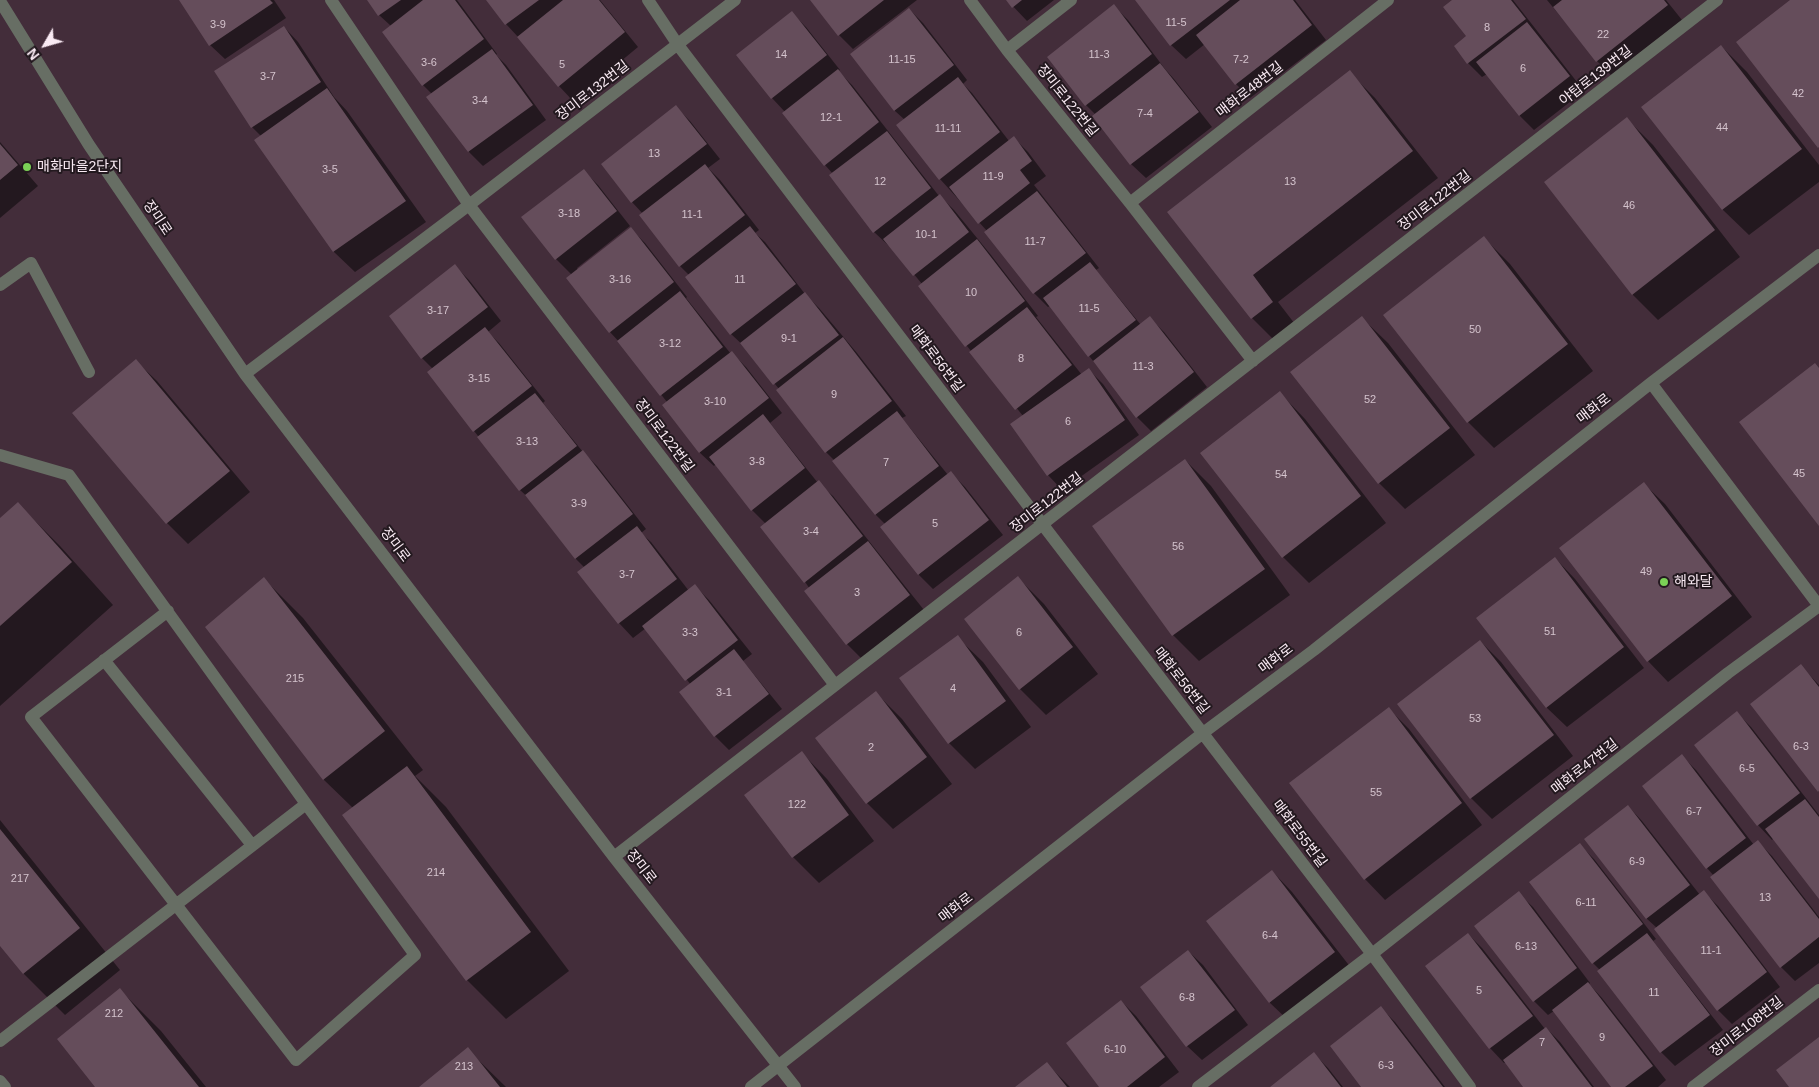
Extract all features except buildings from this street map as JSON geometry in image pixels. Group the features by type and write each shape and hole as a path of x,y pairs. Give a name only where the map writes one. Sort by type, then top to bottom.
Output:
{"street":[{"path":"331,0 470,205"},
{"name":"매화로56번길","path":"648,0 678,44 1203,733"},
{"name":"장미로132번길","path":"246,374 470,205 735,0"},
{"name":"장미로122번길","path":"970,0 1007,50 1130,203 1253,361"},
{"path":"1007,50 1071,0"},
{"name":"매화로48번길","path":"1130,203 1388,0"},
{"name":"야탑로139번길","path":"1493,175 1717,0"},
{"name":"장미로","path":"0,1 89,145 246,374 614,857 795,1087"},
{"name":"장미로122번길","path":"614,857 1493,175"},
{"name":"장미로122번길","path":"470,205 836,685"},
{"name":"매화로","path":"751,1087 1203,733 1314,650 1651,383 1819,255"},
{"path":"0,284 31,263 89,372"},
{"name":"매화로47번길","path":"1372,954 1728,673 1819,606 1651,383"},
{"path":"0,456 69,474 168,611 415,955 296,1060 30,717 168,611"},
{"path":"104,660 252,845"},
{"name":"매화로55번길","path":"1203,733 1372,954 1470,1087"},
{"path":"0,1041 306,804"},
{"path":"1198,1087 1372,954"},
{"name":"장미로108번길","path":"1693,1087 1819,990"},
{"path":"0,1081 5,1087"}],"place":[{"name":"매화마을2단지","path":"27,167"},
{"name":"해와달","path":"1664,582"}]}
